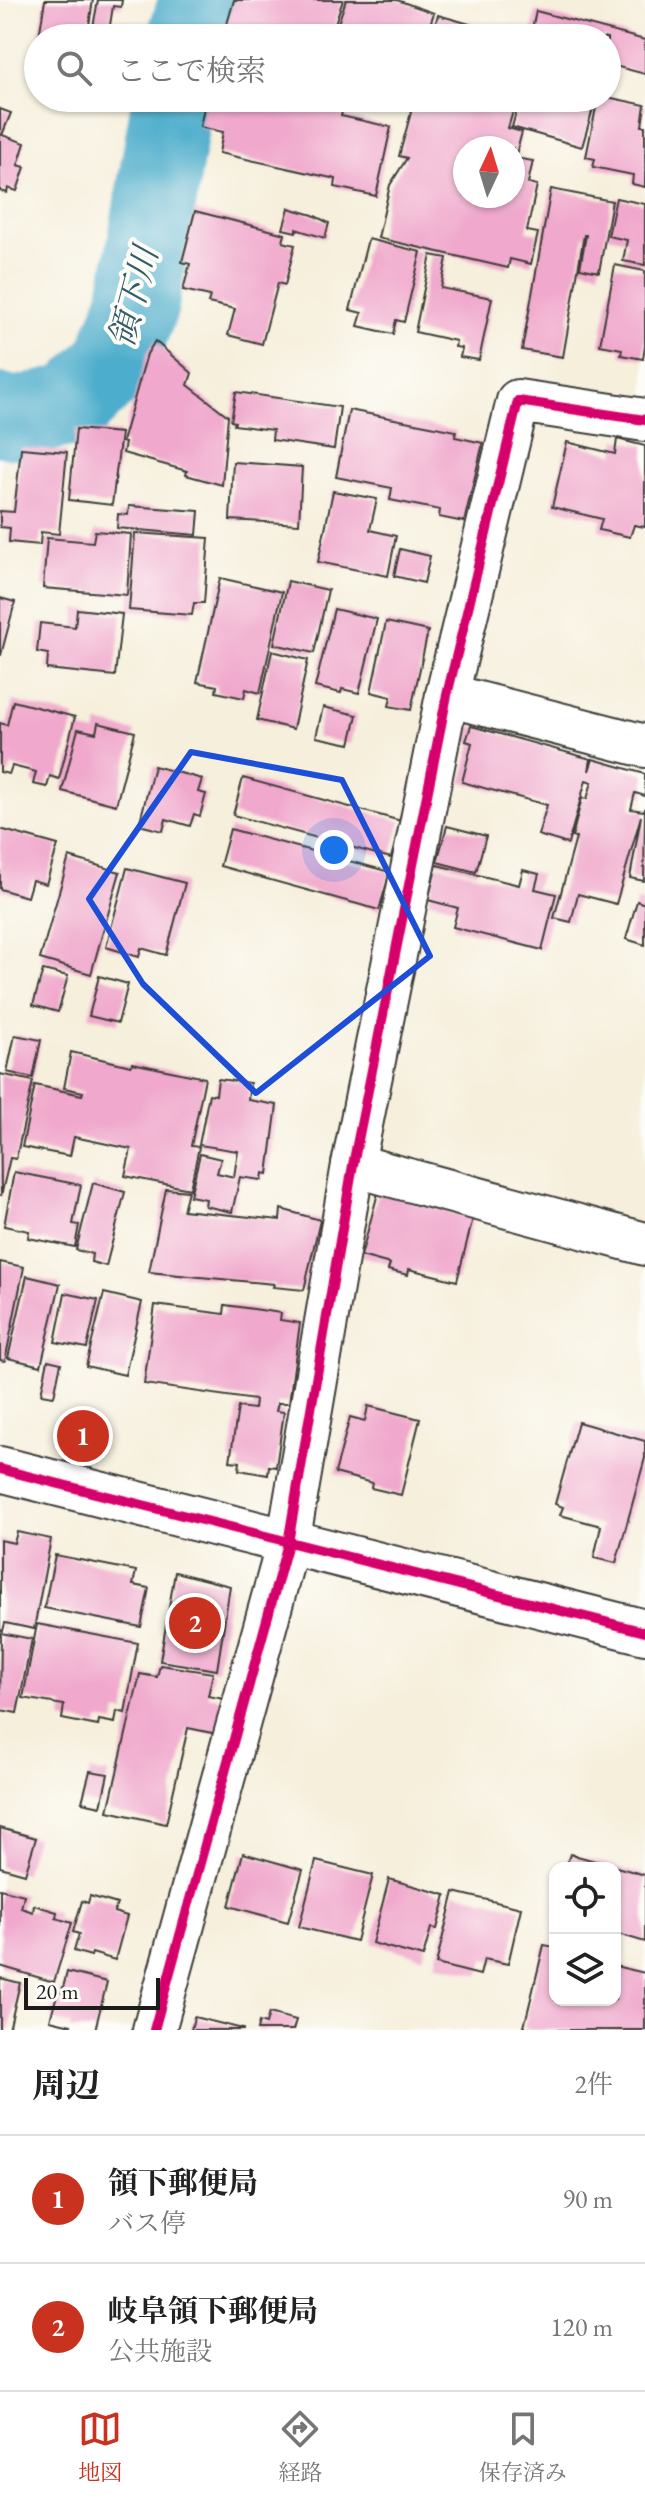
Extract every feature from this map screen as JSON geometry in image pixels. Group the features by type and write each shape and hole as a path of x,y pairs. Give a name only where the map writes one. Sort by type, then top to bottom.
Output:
{"street":[{"path":"154,2030 288,1543 353,1165 447,695 518,401 645,420"},
{"path":"447,695 645,746"},
{"path":"353,1165 645,1244"},
{"path":"0,1469 645,1632"}],"highlighted area":[{"path":"191,752 342,780 430,956 256,1093 143,984 89,899"}],"building":[{"path":"45,0 93,0 89,24 41,24"},
{"path":"98,0 122,0 121,7 113,6 110,24 94,24"},
{"path":"234,0 343,0 335,24 227,24"},
{"path":"346,0 397,0 434,13 430,24 338,24"},
{"path":"536,11 585,24 533,24"},
{"path":"438,15 470,24 435,24"},
{"path":"621,34 645,40 645,74 621,68"},
{"path":"621,100 645,105 642,126 645,126 645,187 632,184 633,175 593,167 595,159 586,157 595,112 621,112"},
{"path":"0,109 11,113 2,135 25,143 18,165 25,167 17,191 8,188 7,193 0,191"},
{"path":"203,112 342,112 341,116 391,127 376,196 335,187 336,179 219,153 223,132 200,127"},
{"path":"411,112 513,112 508,128 522,132 521,136 453,136 453,208 525,208 525,160 533,161 528,183 537,185 527,231 538,233 531,264 510,259 508,268 378,238 390,185 407,158 399,156"},
{"path":"516,112 592,112 582,147 512,127"},
{"path":"551,189 612,201 599,272 580,268 584,235 563,357 522,350"},
{"path":"616,198 645,204 645,265 623,261 627,240 608,236"},
{"path":"289,208 329,223 325,238 296,229 296,232 283,229"},
{"path":"195,211 285,234 283,242 295,245 285,285 278,283 262,344 228,335 235,309 208,303 210,296 183,290 190,264 182,262"},
{"path":"368,239 421,252 404,322 396,320 393,334 358,326 362,313 350,310"},
{"path":"431,255 447,258 441,288 492,298 479,360 460,357 462,348 455,347 456,341 415,332"},
{"path":"615,265 645,271 643,359 621,355 622,349 600,345"},
{"path":"155,341 192,373 188,385 228,416 222,485 186,475 187,471 123,453 125,443 122,442 147,354"},
{"path":"236,392 340,407 334,449 272,440 273,430 234,425 235,422 231,421"},
{"path":"349,410 456,431 455,437 483,443 464,522 439,517 440,510 390,500 392,488 336,477"},
{"path":"76,429 121,433 112,505 69,500"},
{"path":"617,439 645,446 645,527 634,525 630,537 599,530 602,519 552,507 567,442 615,454"},
{"path":"21,448 67,452 59,534 41,532 40,545 9,542 10,528 0,527 0,511 14,512"},
{"path":"233,462 302,467 299,524 230,520"},
{"path":"333,491 377,499 370,530 396,536 388,576 318,562"},
{"path":"129,506 199,511 197,535 117,528 118,514 128,515"},
{"path":"95,531 131,534 127,595 43,588 47,538 93,542"},
{"path":"135,533 209,538 204,603 194,603 192,615 129,610"},
{"path":"400,549 430,556 424,583 394,576"},
{"path":"220,578 282,592 260,693 246,689 244,698 216,692 217,686 197,682"},
{"path":"288,581 328,590 314,653 274,644"},
{"path":"0,598 15,602 1,655 0,655"},
{"path":"77,609 122,614 115,676 47,669 48,654 37,652 40,623 75,627"},
{"path":"334,609 377,619 359,693 342,689 341,693 315,687"},
{"path":"386,622 428,631 411,710 389,706 391,697 371,692"},
{"path":"272,651 308,660 293,729 257,720"},
{"path":"13,701 75,717 59,779 50,776 47,787 33,784 36,772 12,766 9,774 0,772 0,723 7,725"},
{"path":"323,707 357,715 350,744 316,737"},
{"path":"98,723 135,732 116,805 62,791 78,729 96,733"},
{"path":"471,726 591,759 589,771 593,759 645,774 645,796 635,793 631,809 645,809 644,881 630,878 641,816 616,904 578,894 571,922 554,918 576,838 572,837 582,798 587,799 592,782 586,780 568,844 538,835 547,805 462,782 472,743 466,741"},
{"path":"154,766 202,779 198,792 206,794 200,816 194,814 190,826 166,819 163,831 139,825"},
{"path":"243,778 401,821 391,858 233,815"},
{"path":"447,826 486,836 476,872 437,862"},
{"path":"0,829 58,845 46,884 32,880 27,897 0,889"},
{"path":"230,829 390,872 379,910 220,866"},
{"path":"69,857 120,872 91,974 40,959"},
{"path":"437,865 519,885 523,870 539,874 535,889 556,894 542,950 453,927 458,908 428,900"},
{"path":"127,868 185,883 166,955 141,948 139,957 106,947"},
{"path":"637,901 645,904 645,945 626,939"},
{"path":"43,970 68,976 58,1012 33,1005"},
{"path":"99,976 128,984 118,1023 89,1016"},
{"path":"15,1035 41,1040 33,1078 7,1072"},
{"path":"71,1052 205,1078 191,1146 199,1147 190,1189 125,1176 131,1149 74,1137 70,1156 22,1147 35,1085 82,1095 83,1092 64,1088"},
{"path":"0,1074 33,1081 16,1159 10,1158 1,1196"},
{"path":"218,1079 250,1083 248,1100 277,1105 268,1174 263,1173 262,1180 240,1177 232,1212 205,1206 206,1199 190,1196 200,1154 221,1159 217,1173 234,1177 238,1151 199,1145 209,1094 216,1095"},
{"path":"14,1172 81,1185 73,1224 79,1225 75,1247 28,1238 29,1231 4,1226"},
{"path":"93,1183 125,1192 106,1266 91,1262 92,1254 76,1250"},
{"path":"166,1189 188,1191 183,1210 280,1220 281,1209 320,1220 304,1290 273,1287 274,1284 149,1272"},
{"path":"378,1193 473,1218 457,1281 409,1269 408,1275 388,1270 390,1264 361,1256"},
{"path":"0,1262 24,1267 5,1361 0,1360"},
{"path":"27,1276 60,1284 41,1366 8,1358"},
{"path":"65,1293 98,1300 87,1348 55,1342"},
{"path":"104,1293 142,1302 125,1375 86,1366"},
{"path":"155,1305 224,1314 225,1305 281,1313 280,1320 300,1323 289,1403 278,1403 276,1411 284,1412 276,1467 269,1466 268,1475 239,1470 240,1462 230,1461 238,1407 254,1409 255,1400 144,1384"},
{"path":"48,1360 61,1363 54,1396 41,1394"},
{"path":"368,1406 420,1419 401,1495 371,1488 372,1483 335,1473 350,1417 365,1421"},
{"path":"578,1422 645,1441 645,1458 616,1563 594,1558 601,1526 560,1515 563,1507 555,1504"},
{"path":"17,1532 51,1539 34,1629 5,1623 3,1631 0,1630 0,1540 14,1543"},
{"path":"55,1555 136,1571 133,1585 149,1588 141,1627 44,1608"},
{"path":"175,1572 230,1586 217,1670 160,1661"},
{"path":"37,1624 138,1643 125,1713 117,1711 115,1723 99,1720 98,1726 62,1719 64,1705 23,1698"},
{"path":"1,1633 32,1639 17,1713 0,1710"},
{"path":"160,1665 213,1673 208,1696 224,1699 217,1734 188,1728 166,1824 108,1811 140,1674 157,1677"},
{"path":"90,1771 108,1774 101,1806 82,1802"},
{"path":"0,1828 36,1838 25,1874 0,1867"},
{"path":"243,1853 303,1870 288,1922 229,1906"},
{"path":"570,1854 599,1862 568,1862"},
{"path":"316,1861 373,1875 356,1941 299,1927"},
{"path":"621,1868 645,1875 645,1942 621,1935"},
{"path":"389,1879 446,1895 437,1929 431,1928 423,1957 372,1943"},
{"path":"0,1889 24,1895 21,1908 33,1912 34,1905 57,1912 56,1918 72,1923 54,1982 0,1966"},
{"path":"454,1892 521,1908 508,1964 484,1959 480,1975 436,1964"},
{"path":"90,1896 117,1904 114,1912 127,1916 115,1960 74,1951 79,1934 73,1932 82,1901 88,1903"},
{"path":"544,1945 549,1946 549,2006 621,2006 621,1967 645,1973 645,2030 536,2030 524,2027"},
{"path":"67,1972 107,1982 95,2030 69,2030 71,2025 50,2020"},
{"path":"0,1978 20,1983 9,2030 0,2030"},
{"path":"269,2013 296,2020 293,2030 257,2030 259,2022 266,2024"},
{"path":"194,2017 243,2029 243,2030 191,2030"}],"waterway":[{"name":"領下川","path":"192,24 200,0"},
{"name":"領下川","path":"0,414 14,418 73,405 115,363 138,304 171,112"}],"cycle path":[{"path":"154,2030 288,1543 353,1165 447,695 518,401 645,420"},
{"path":"0,1469 645,1632"}],"place":[{"name":"領下郵便局","path":"83,1436"},
{"name":"岐阜領下郵便局","path":"195,1623"}]}
